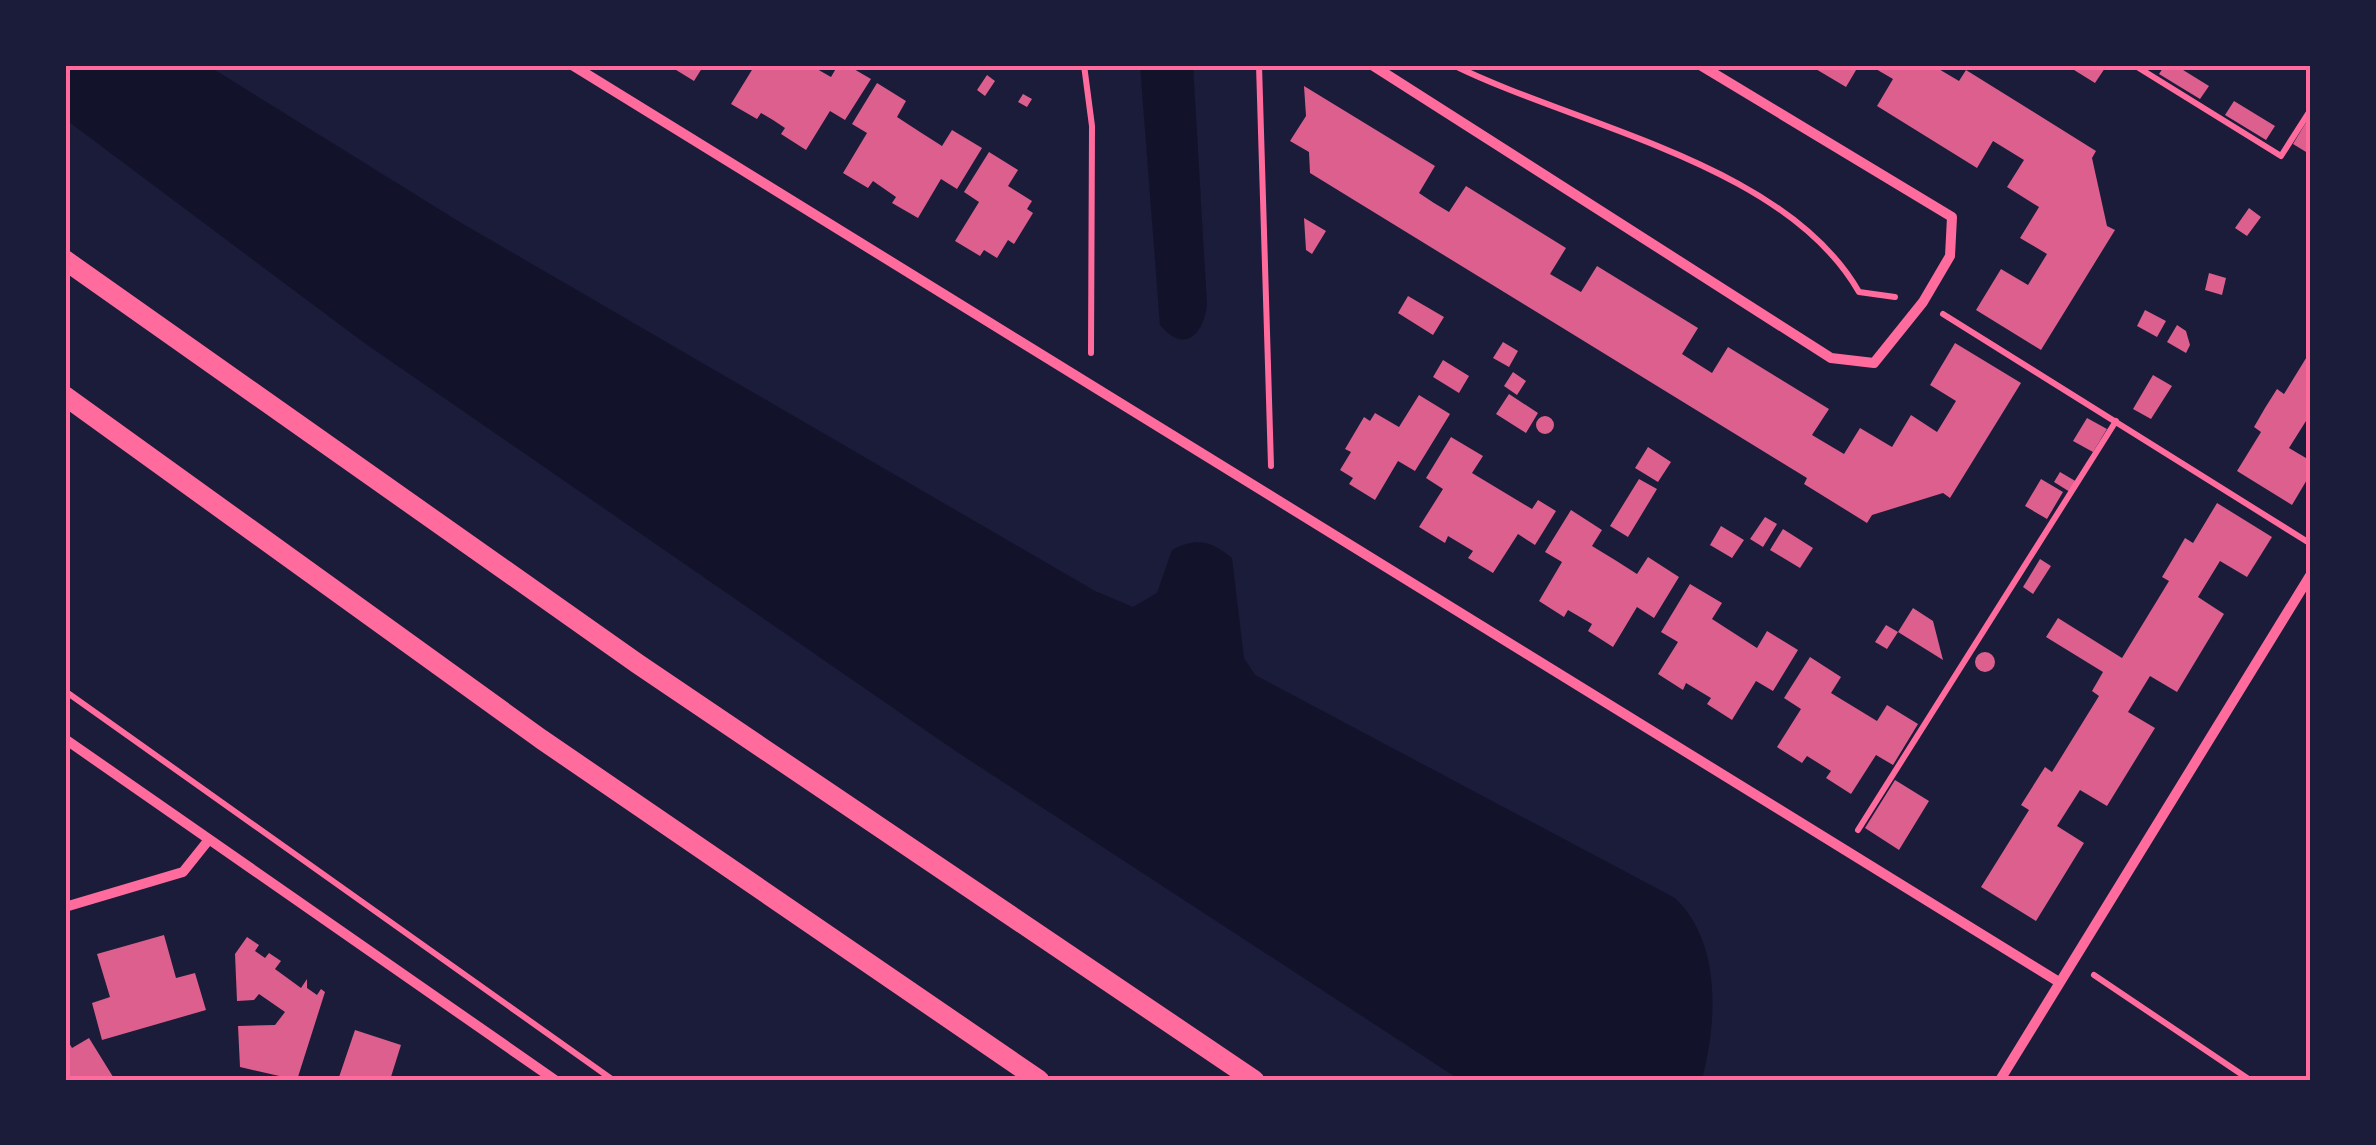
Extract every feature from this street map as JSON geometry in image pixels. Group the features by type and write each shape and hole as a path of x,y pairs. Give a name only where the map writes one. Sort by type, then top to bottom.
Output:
{"main road":[{"path":"65,260 638,664 1254,1080"},
{"path":"65,396 541,739 1039,1080"}],"street":[{"path":"572,65 2059,982"},
{"path":"1372,65 1831,358 1874,362 1924,302 1950,256 1952,217 1700,65"},
{"path":"2000,1080 2311,574"},
{"path":"65,739 207,842 555,1080"},
{"path":"65,907 183,872 207,842"}],"path":[{"path":"1084,65 1092,126 1092,386"},
{"path":"1259,65 1262,264 1273,498"},
{"path":"1453,65 1502,89 1677,153 1786,212 1842,261 1859,292 1924,302 2311,544"},
{"path":"2134,65 2280,156 2311,109"},
{"path":"1845,850 2116,421"},
{"path":"65,692 613,1080"},
{"path":"2072,960 2250,1080"}],"shaded area":[{"path":"65,65 207,65 458,221 1095,591 1133,607 1157,593 1172,550 1196,542 1217,548 1232,558 1244,658 1255,675 1675,898 1701,937 1712,984 1711,1033 1702,1080 1460,1080 957,752 363,342 65,119"},
{"path":"1140,65 1193,65 1207,305 1201,326 1191,338 1176,338 1160,325"}],"building":[{"path":"668,65 704,65 694,81"},
{"path":"755,65 810,65 831,77 838,65 847,65 871,79 845,120 830,111 806,150 781,134 785,128 773,120 761,113 757,119 731,104"},
{"path":"1809,65 1859,65 1846,87"},
{"path":"1869,65 1932,65 1959,81 1966,70 2096,151 2092,158 2107,226 2115,230 2041,350 1976,310 2001,269 2028,285 2047,254 2020,238 2039,207 2007,187 2024,160 1993,141 1977,168 1877,106 1893,79"},
{"path":"2066,65 2107,65 2095,83"},
{"path":"2165,65 2175,65 2209,86 2200,99 2159,74"},
{"path":"987,75 995,81 985,96 977,90"},
{"path":"877,83 906,101 897,117 942,146 952,130 982,148 957,189 941,179 918,218 892,203 896,197 873,181 868,188 843,173 867,133 852,124"},
{"path":"1304,86 1435,166 1419,193 1434,203 1449,212 1466,186 1566,248 1550,274 1581,292 1597,266 1698,328 1682,354 1712,373 1728,347 1829,409 1812,435 1844,454 1860,428 1892,447 1911,415 1937,432 1956,401 1930,385 1955,343 2021,383 1950,498 1943,493 1872,515 1867,523 1804,484 1807,478 1310,173 1309,152 1290,141 1306,116"},
{"path":"1023,94 1032,99 1027,107 1018,102"},
{"path":"2234,101 2275,126 2266,140 2225,115"},
{"path":"2308,119 2311,121 2311,155 2293,144"},
{"path":"989,152 1018,170 1008,186 1032,201 1027,209 1033,213 1014,244 1008,240 997,258 984,250 980,256 955,241 979,202 964,192"},
{"path":"2249,208 2261,217 2247,236 2235,228"},
{"path":"1304,218 1326,231 1312,254 1306,250"},
{"path":"2209,273 2226,278 2222,295 2205,290"},
{"path":"1408,296 1444,317 1433,335 1398,313"},
{"path":"2145,310 2166,321 2157,337 2137,326"},
{"path":"2177,325 2186,331 2190,345 2186,353 2167,342"},
{"path":"1503,342 1518,351 1509,367 1493,358"},
{"path":"2311,350 2311,413 2289,448 2311,461 2311,473 2292,505 2237,471 2261,432 2254,427 2265,408 2277,389 2284,394"},
{"path":"1443,360 1469,376 1459,393 1433,377"},
{"path":"1513,372 1526,381 1517,395 1504,386"},
{"path":"2153,375 2172,386 2151,419 2133,409"},
{"path":"1509,394 1538,413 1526,433 1496,414"},
{"path":"1419,395 1450,414 1415,471 1398,461 1375,500 1349,484 1353,478 1340,470 1351,452 1345,449 1364,417 1370,421 1375,413 1399,427"},
{"path":"1545,416 1554,425 1545,434 1536,425"},
{"path":"2087,418 2107,429 2093,452 2073,441"},
{"path":"1451,437 1483,456 1472,473 1532,509 1538,500 1556,511 1535,545 1518,534 1493,573 1468,558 1473,551 1448,536 1445,543 1419,527 1443,489 1426,478"},
{"path":"1648,447 1671,462 1658,482 1635,468"},
{"path":"2060,472 2077,482 2070,492 2054,482"},
{"path":"1639,479 1657,489 1628,537 1610,526"},
{"path":"2041,479 2063,492 2047,519 2025,506"},
{"path":"2217,503 2272,537 2247,577 2220,561 2198,597 2224,614 2177,692 2150,676 2128,712 2155,728 2107,806 2080,790 2057,826 2084,843 2036,921 1981,887 2029,810 2021,805 2045,767 2052,772 2099,696 2092,691 2103,672 2046,637 2058,618 2122,658 2169,581 2162,577 2185,538 2193,543"},
{"path":"1571,510 1602,530 1592,546 1637,574 1648,557 1679,577 1654,618 1637,607 1613,647 1588,631 1592,624 1568,610 1564,617 1539,601 1562,562 1545,552"},
{"path":"1765,517 1777,524 1763,547 1750,539"},
{"path":"1721,526 1744,540 1732,558 1710,545"},
{"path":"1783,529 1813,548 1800,568 1770,550"},
{"path":"2040,559 2051,566 2033,594 2023,587"},
{"path":"1690,584 1722,603 1712,619 1757,648 1767,631 1798,650 1773,691 1756,681 1732,720 1707,704 1711,698 1686,683 1683,690 1658,674 1678,642 1661,632"},
{"path":"1913,608 1933,621 1943,660 1898,632"},
{"path":"1886,625 1898,632 1887,649 1875,642"},
{"path":"1981,652 1989,652 1995,662 1989,672 1981,672 1975,666 1975,658"},
{"path":"1810,657 1841,677 1831,693 1877,721 1887,705 1918,724 1893,765 1876,755 1851,794 1826,778 1831,771 1807,756 1802,763 1777,747 1801,709 1784,698"},
{"path":"1895,780 1929,801 1899,850 1865,828"},
{"path":"164,935 176,978 195,973 206,1010 102,1040 92,1003 110,997 97,954"},
{"path":"247,937 259,945 255,951 265,958 269,953 281,961 275,969 301,988 307,979 307,988 317,995 321,989 325,992 297,1080 240,1067 238,1026 275,1025 285,1012 259,994 254,1000 237,1001 235,954"},
{"path":"355,1030 401,1045 390,1080 338,1080"},
{"path":"65,1036 72,1048 89,1038 115,1080 65,1080"}]}
